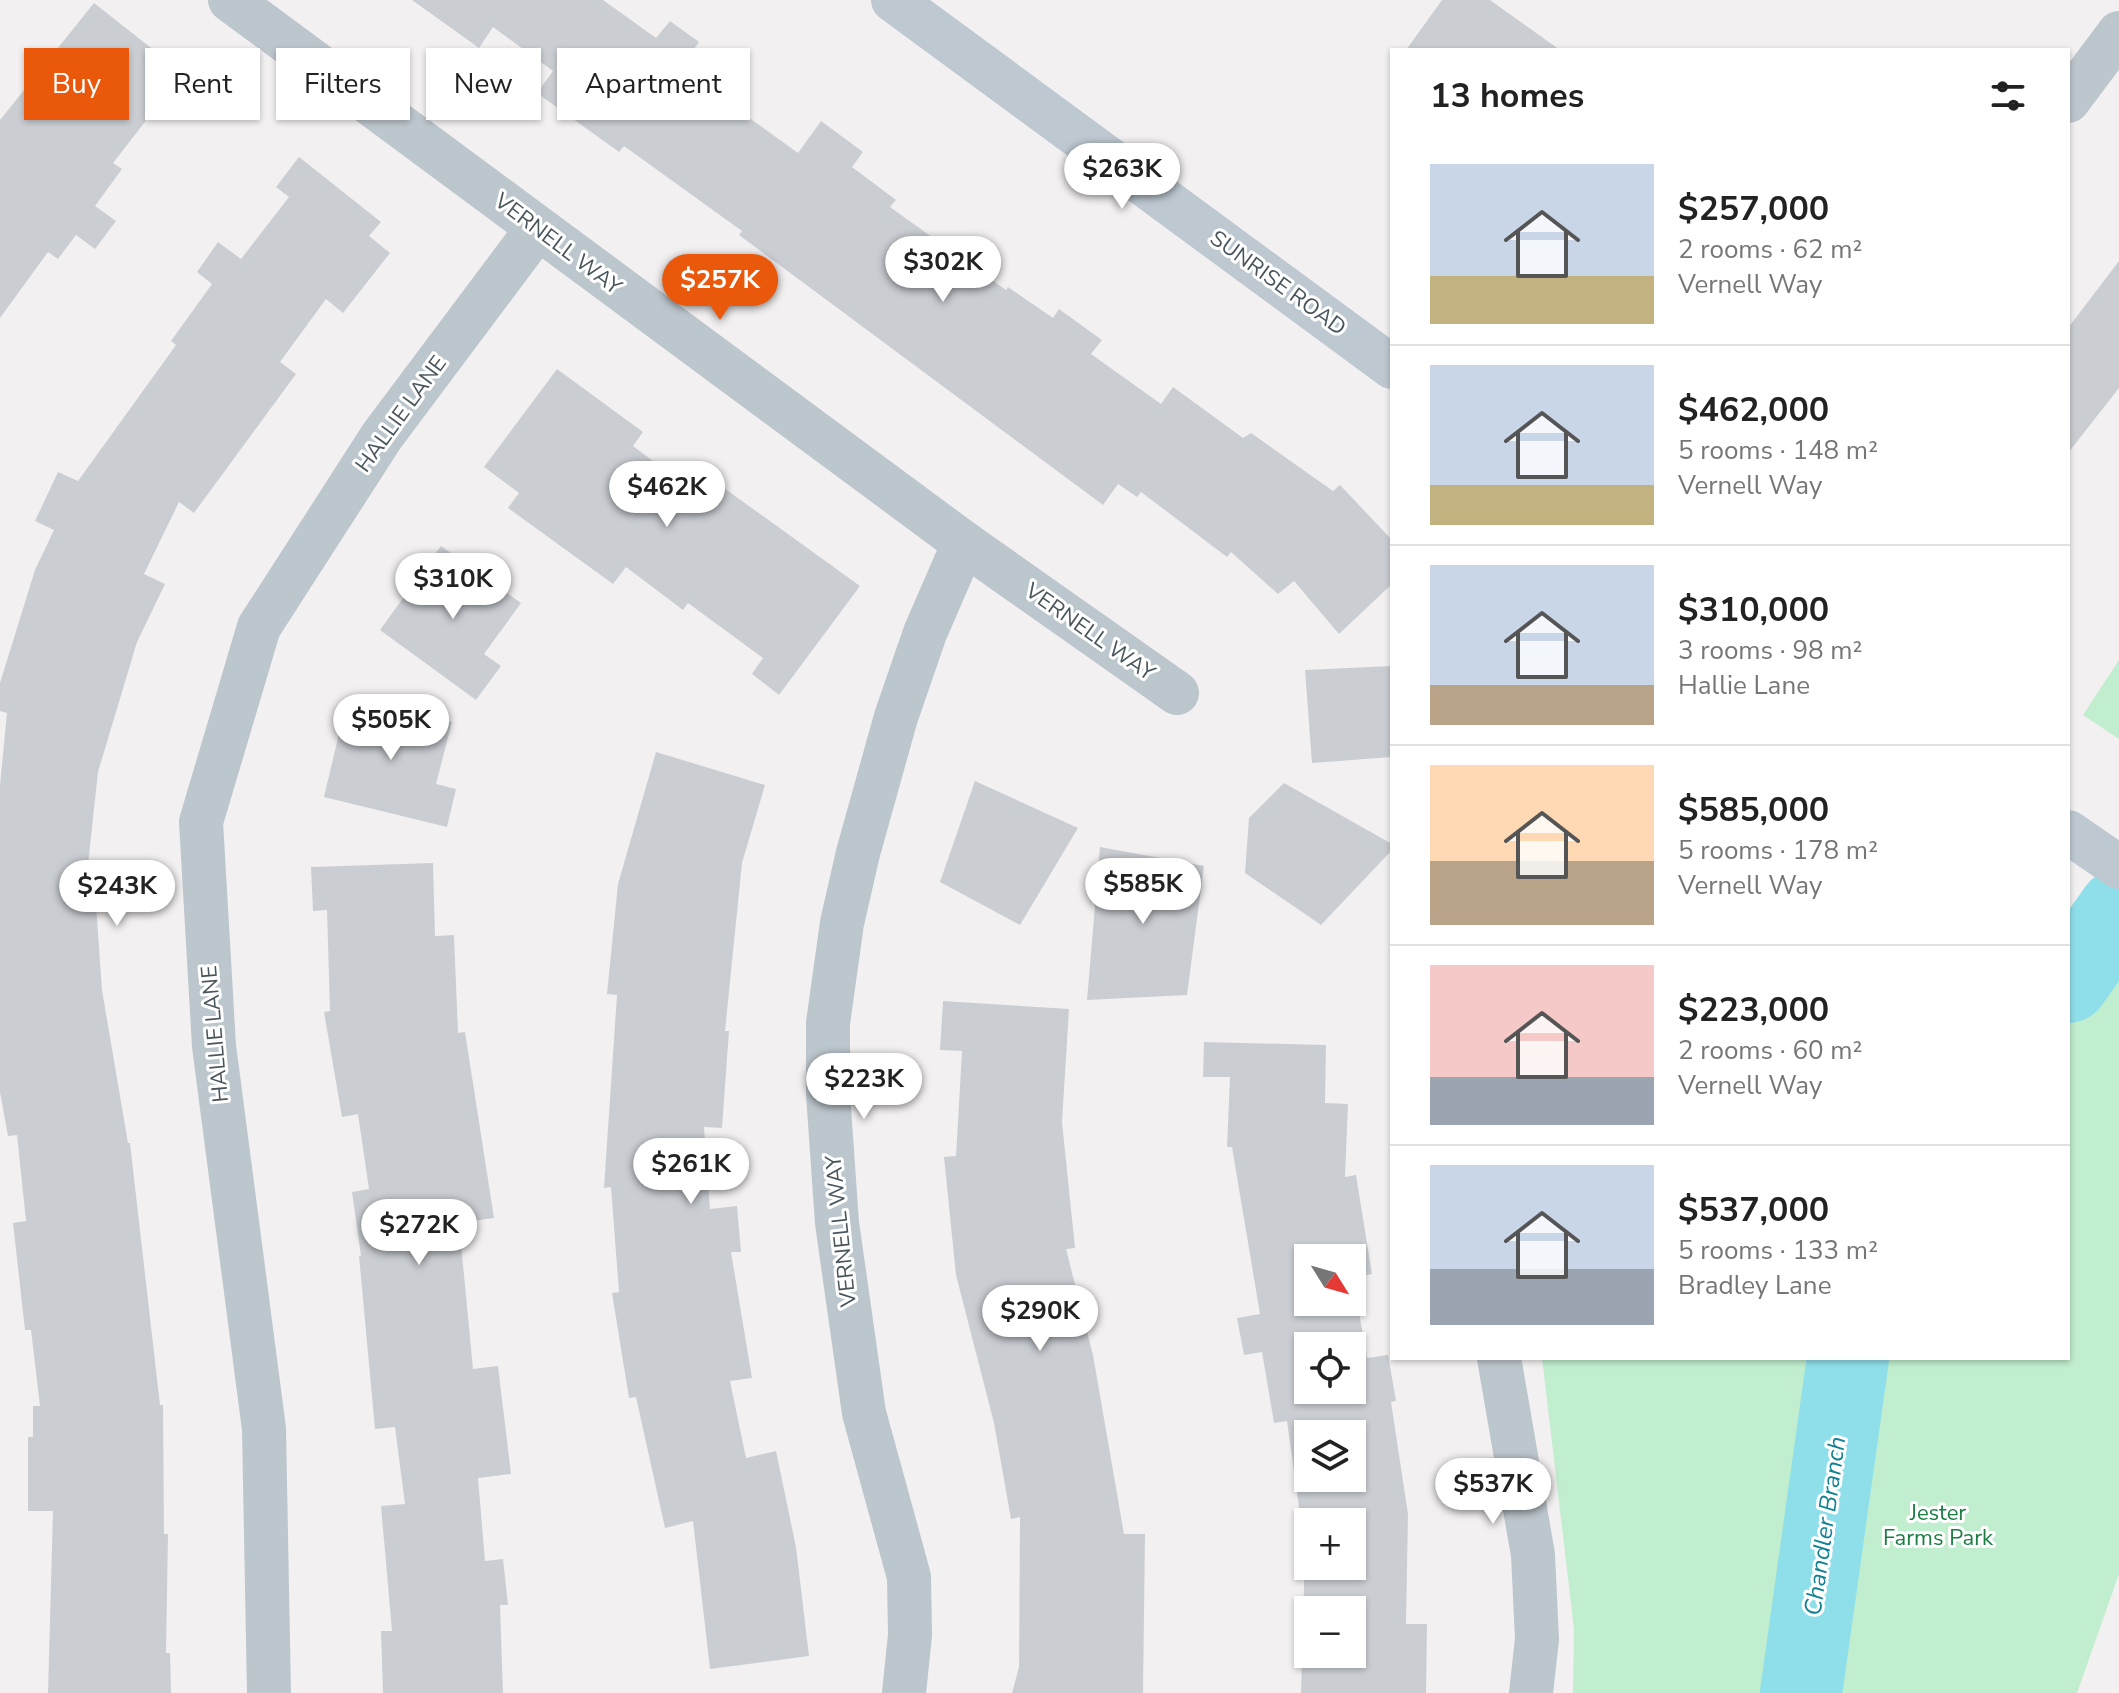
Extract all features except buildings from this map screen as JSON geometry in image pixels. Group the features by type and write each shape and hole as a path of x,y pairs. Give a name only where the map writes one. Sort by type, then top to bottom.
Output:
{"main road":[{"name":"SUNRISE ROAD","path":"893,0 1390,366"},
{"path":"2070,833 2119,867"}],"street":[{"name":"VERNELL WAY","path":"230,0 964,543 1177,693"},
{"path":"2070,98 2119,33"},
{"name":"HALLIE LANE","path":"269,1693 264,1429 214,1046 201,822 259,627 382,436 537,229"},
{"name":"VERNELL WAY","path":"904,1693 910,1635 909,1577 864,1413 837,1223 828,1094 828,1023 848,895 896,717 925,633 964,543"},
{"path":"1499,1360 1533,1555 1537,1639 1531,1693"}],"green space":[{"path":"2119,660 2119,739 2083,715"},
{"name":"Jester Farms Park","path":"2070,921 2119,957 2119,1574 2077,1693 1573,1693 1574,1629 1542,1360 2070,1360"}],"waterway":[{"name":"Chandler Branch","path":"2070,979 2119,910"},
{"name":"Chandler Branch","path":"1801,1693 1848,1360"}]}
